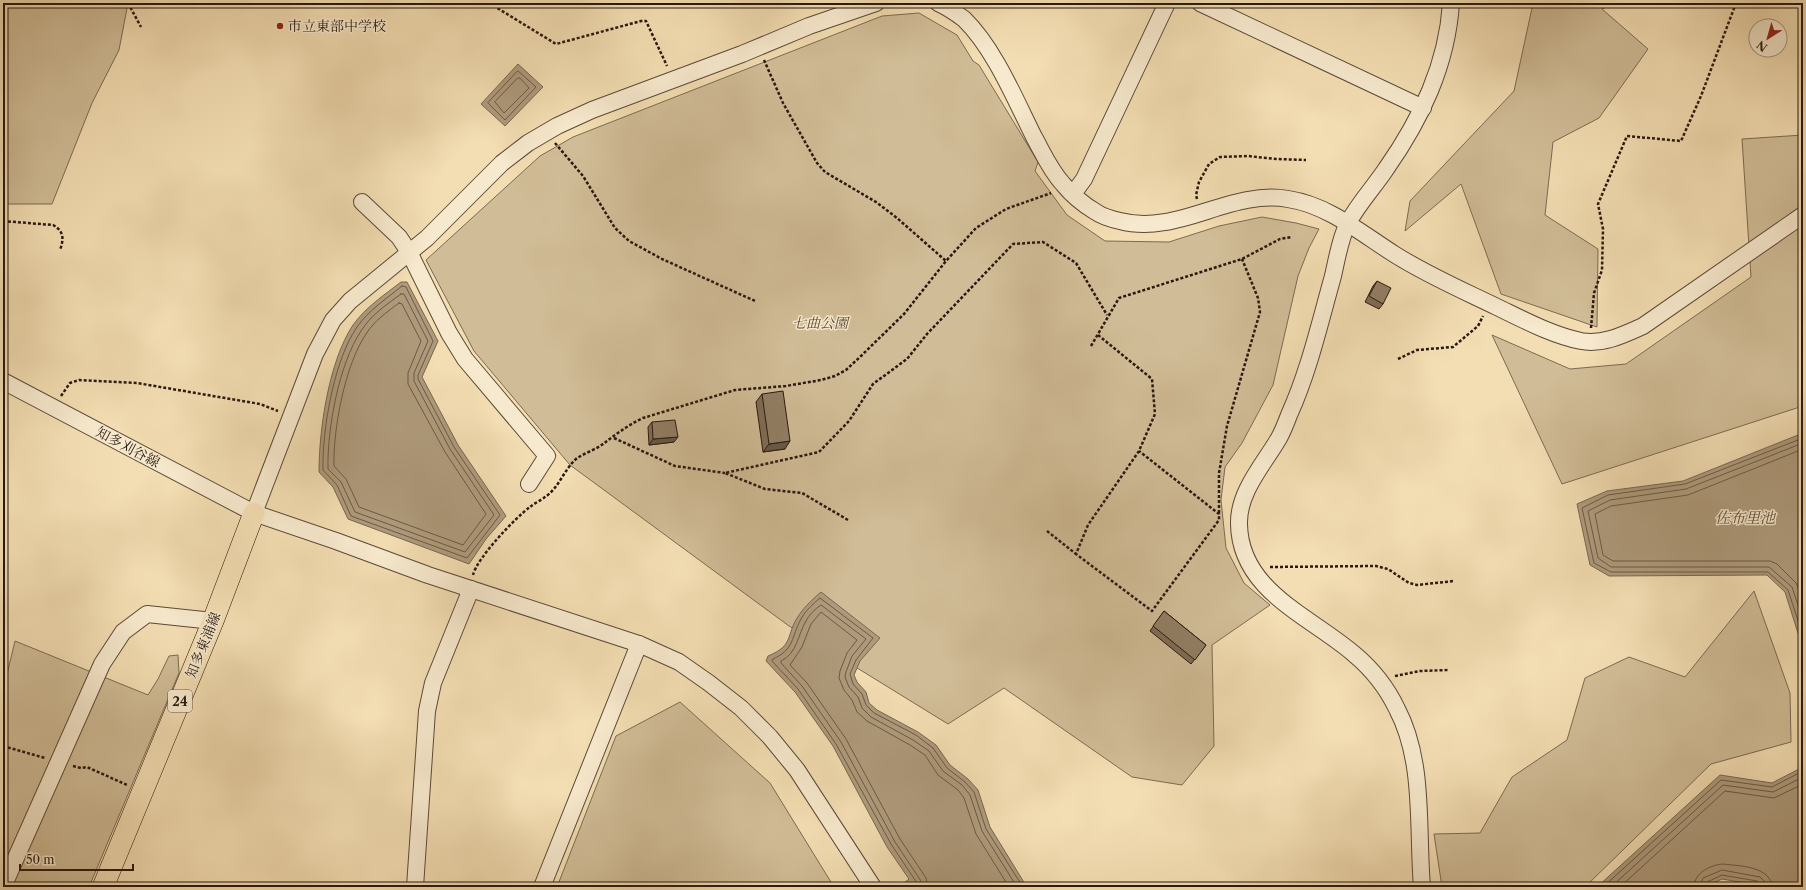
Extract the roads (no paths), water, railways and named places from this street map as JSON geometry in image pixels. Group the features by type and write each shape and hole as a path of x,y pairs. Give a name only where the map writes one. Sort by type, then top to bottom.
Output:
{"main road":[{"name":"知多東浦線","path":"103,887 213,621 254,513"}],"street":[{"path":"254,513 315,354 333,320 350,301 427,238 502,163 528,143 548,131 592,110 809,26 876,3"},
{"path":"1068,190 1084,179 1167,3"},
{"path":"1200,3 1423,108"},
{"path":"1422,887 1413,757 1407,731 1397,708 1370,668 1353,652 1278,599 1260,581 1247,561 1240,540 1239,520 1242,500 1280,436 1294,405 1305,372 1347,224 1403,144 1423,108 1438,72 1447,40 1451,3"},
{"path":"945,4 962,18 989,51 1046,160 1068,190 1096,212 1107,218 1128,223 1149,225 1202,214 1238,202 1269,198 1287,198 1322,209 1429,275 1553,332 1582,341 1602,341 1621,336 1643,326 1803,215"},
{"path":"362,202 399,237 409,252 449,333 465,359 547,456 529,484"},
{"name":"知多刈谷線","path":"3,381 254,513 471,589 639,644 679,662 741,708 770,737 797,770 872,887"},
{"path":"416,887 427,711 433,683 471,589"},
{"path":"3,887 102,664 123,632 147,614 213,621"},
{"path":"542,887 639,644"}],"water":[{"path":"518,64 543,87 505,126 481,104"},
{"path":"401,282 407,282 438,341 422,377 458,445 506,516 486,539 469,564 348,519 333,487 319,472 319,455 323,416 332,376 345,340 358,319"},
{"name":"佐布里池","path":"1803,433 1803,649 1785,592 1767,575 1609,576 1590,565 1577,504 1607,491 1683,481"},
{"path":"821,592 880,638 860,661 854,675 857,682 866,692 869,703 877,710 918,732 936,745 950,765 968,779 978,790 990,827 1025,884 1030,887 915,887 911,882 906,886 904,883 909,879 887,847 833,746 795,692 766,661 768,656 777,652 786,643 799,615"},
{"path":"1803,767 1803,887 1768,887 1722,879 1705,887 1597,887 1720,775 1772,783"}],"place":[{"name":"市立東部中学校","path":"280,26"}],"park label":[{"name":"七曲公園","path":"820,323"}]}
